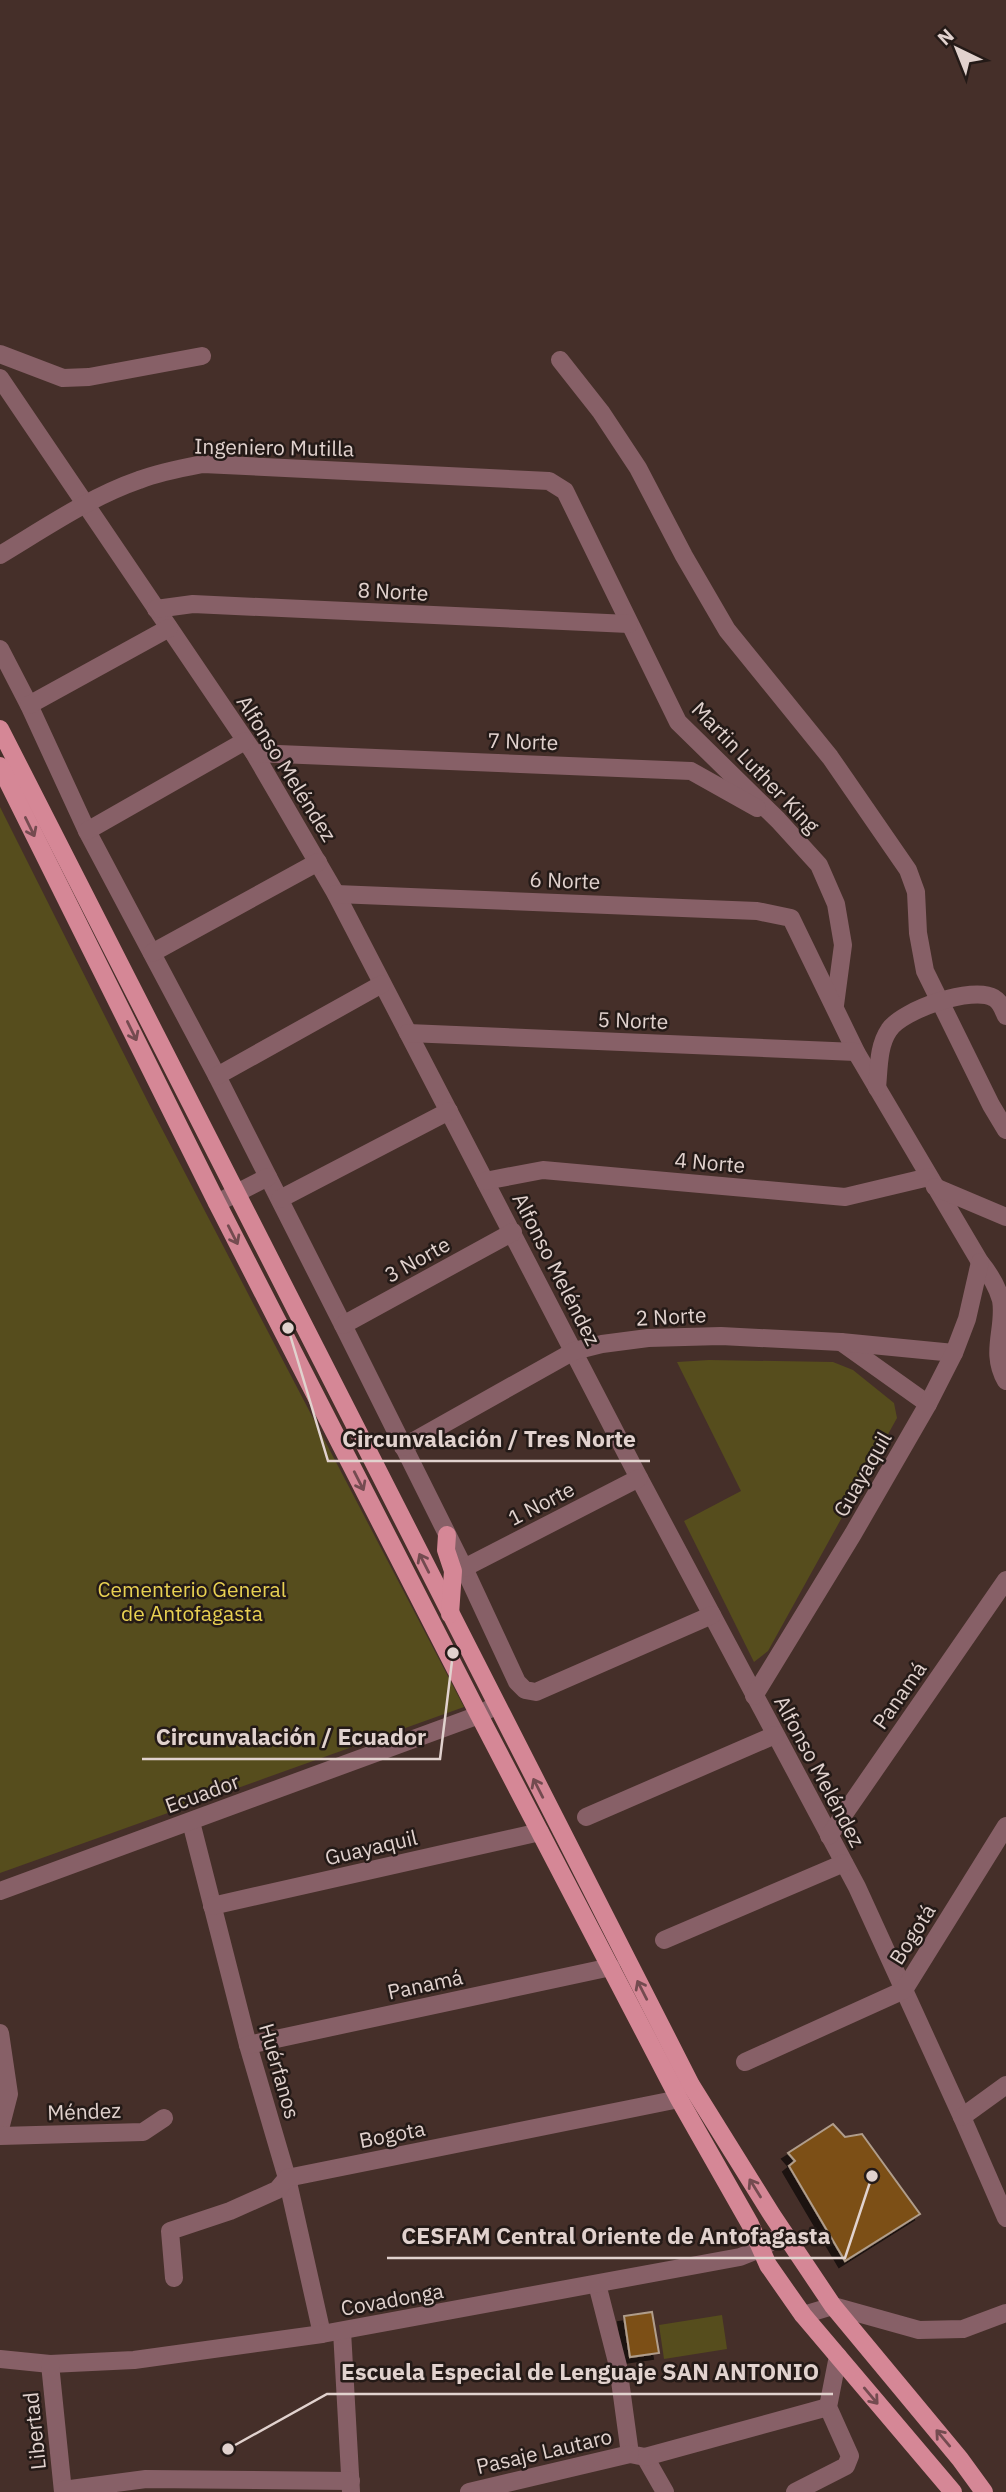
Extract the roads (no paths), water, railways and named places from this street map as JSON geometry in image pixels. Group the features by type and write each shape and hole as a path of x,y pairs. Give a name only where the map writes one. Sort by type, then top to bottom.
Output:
{"main road":[{"path":"0,729 449,1615 691,2085 833,2306 960,2459 984,2492"},
{"path":"0,766 217,1203 479,1715 679,2099 750,2224 768,2266 803,2315 953,2492"},
{"path":"447,1535 446,1550 453,1571 449,1615"}],"street":[{"path":"0,354 63,378 89,377 202,356"},
{"path":"560,360 601,412 638,468 727,630 830,757 908,870 916,892 918,933 925,971 1006,1130"},
{"name":"Alfonso Meléndez","path":"0,378 249,747 318,862 639,1478 844,1863 1006,2218"},
{"name":"Ingeniero Mutilla","path":"0,555 85,504 137,480 204,464 550,481 565,492"},
{"name":"Martin Luther King","path":"565,492 678,722 778,820 819,865 836,904 843,945 835,1005"},
{"name":"8 Norte","path":"156,609 193,604 629,624"},
{"path":"29,705 169,628"},
{"path":"0,649 87,831 280,1199 464,1568 517,1682 525,1690 536,1692 712,1615"},
{"path":"87,831 249,747"},
{"name":"7 Norte","path":"249,747 691,771 778,820"},
{"path":"152,953 318,862"},
{"name":"6 Norte","path":"335,894 757,911 791,918 835,1005"},
{"path":"217,1076 382,984"},
{"path":"877,1088 881,1047 889,1030 900,1017 968,995 992,997 1000,1004 1006,1016"},
{"path":"835,1005 856,1052 980,1262 992,1277 1001,1302 998,1360 1006,1381"},
{"name":"5 Norte","path":"408,1033 856,1052"},
{"path":"280,1199 449,1111"},
{"name":"4 Norte","path":"485,1181 543,1170 845,1197 932,1182"},
{"path":"217,1203 268,1177"},
{"path":"932,1182 1006,1217"},
{"name":"3 Norte","path":"343,1325 513,1232"},
{"name":"Guayaquil","path":"754,1696 853,1534 928,1404 954,1353 967,1320 980,1262"},
{"name":"2 Norte","path":"403,1447 574,1351 602,1344 648,1338 721,1336 841,1342 954,1353"},
{"path":"841,1342 928,1404"},
{"name":"1 Norte","path":"464,1568 639,1478"},
{"name":"Panamá","path":"829,1836 1006,1580"},
{"name":"Ecuador","path":"0,1891 479,1715 496,1705"},
{"path":"586,1817 775,1735"},
{"name":"Huérfanos","path":"191,1822 248,2045 288,2178 322,2334"},
{"name":"Bogotá","path":"745,2062 904,1990 1006,1826"},
{"name":"Guayaquil","path":"212,1906 540,1832"},
{"path":"663,1940 844,1863"},
{"name":"Panamá","path":"248,2045 611,1967"},
{"path":"0,2033 9,2094 0,2129"},
{"path":"962,2117 1006,2085"},
{"name":"Bogota","path":"174,2278 170,2231 230,2211 277,2190 288,2178 679,2099"},
{"name":"Méndez","path":"0,2136 143,2132 164,2118"},
{"name":"Covadonga","path":"0,2359 50,2364 134,2360 342,2331 740,2257 760,2249 784,2233"},
{"path":"597,2284 637,2455 665,2492"},
{"path":"803,2315 833,2306 919,2330 963,2329 989,2322 1006,2313"},
{"path":"63,2491 146,2479 351,2487 342,2331"},
{"path":"795,2492 846,2466 850,2456 828,2407 838,2356"},
{"name":"Libertad","path":"50,2364 63,2491"},
{"name":"Pasaje Lautaro","path":"469,2492 637,2455 828,2407"}],"place":[{"name":"Circunvalación / Tres Norte","path":"288,1328"},
{"name":"Circunvalación / Ecuador","path":"453,1653"},
{"name":"CESFAM Central Oriente de Antofagasta","path":"872,2176"},
{"name":"Escuela Especial de Lenguaje SAN ANTONIO","path":"228,2449"}],"park label":[{"name":"Cementerio General de Antofagasta","path":"192,1601"}]}
